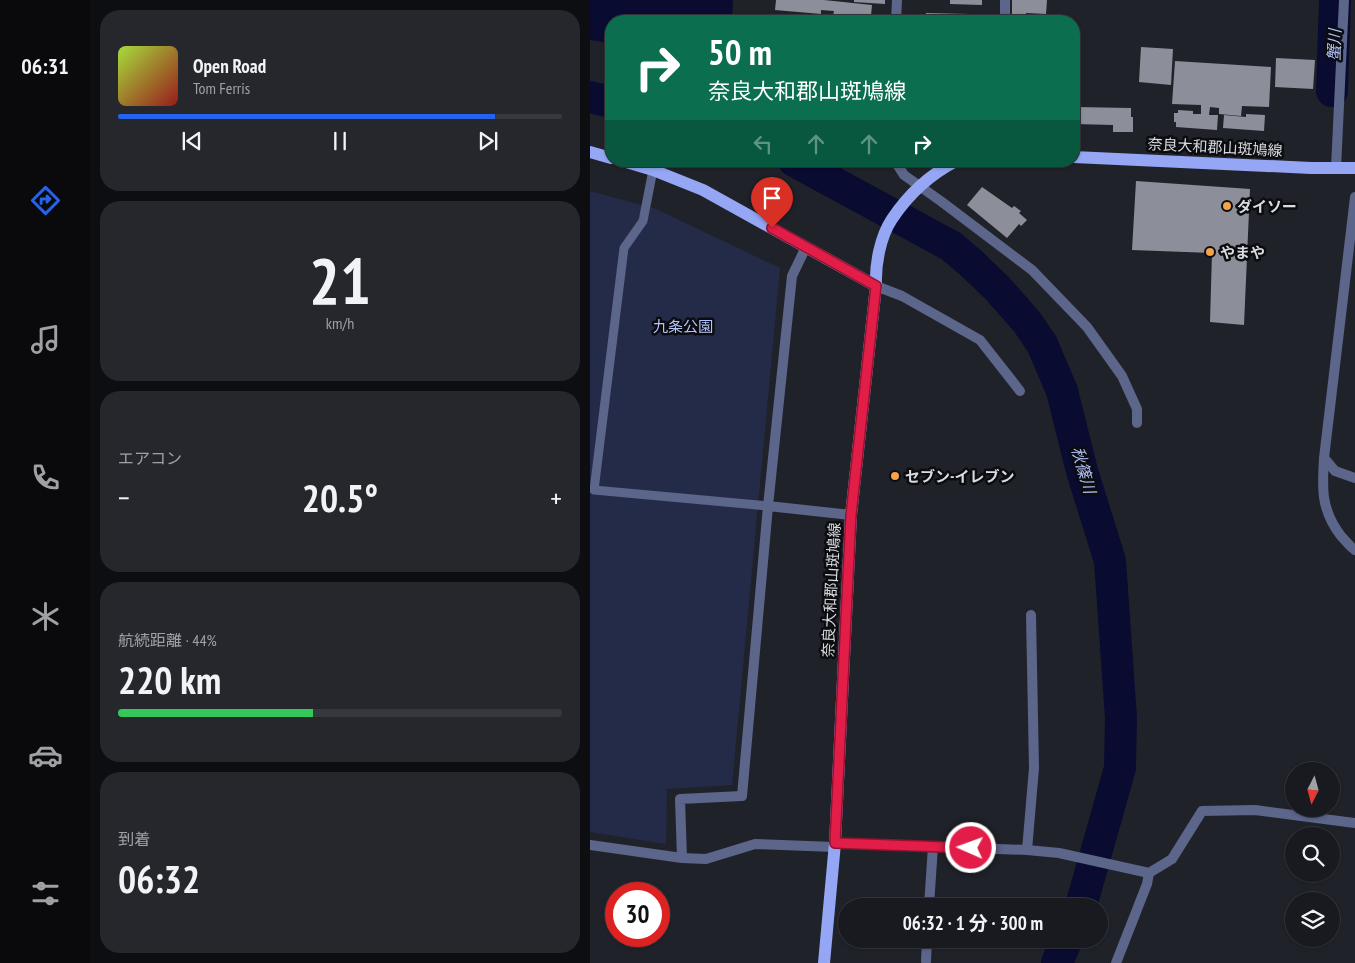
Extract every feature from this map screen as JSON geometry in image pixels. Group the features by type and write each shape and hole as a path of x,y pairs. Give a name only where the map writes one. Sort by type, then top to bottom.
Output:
{"main road":[{"path":"590,152 605,156"},
{"name":"奈良大和郡山斑鳩線","path":"1080,158 1355,168"},
{"path":"643,167 704,190 806,247 875,280"},
{"name":"奈良大和郡山斑鳩線","path":"824,963 835,845 851,515 875,280 886,231 892,219 916,191 945,167"}],"street":[{"path":"896,15 897,0"},
{"path":"1005,0 1005,15"},
{"path":"1336,168 1344,0"},
{"path":"899,167 916,191 1032,270 1087,327 1122,376 1137,409 1137,423"},
{"path":"1355,197 1324,458 1322,490 1326,511 1334,528 1350,547 1355,550"},
{"path":"682,858 680,799 742,796 768,506 792,276 806,247"},
{"path":"875,280 980,340 1020,391"},
{"path":"1324,458 1336,471 1355,478"},
{"path":"768,506 851,515"},
{"path":"1028,850 1034,768 1031,615"},
{"path":"1116,963 1150,873 1172,859 1202,811 1256,810 1355,823"},
{"path":"590,844 682,858 706,859 755,844 933,846 1028,850 1058,853 1150,873"},
{"path":"930,898 933,846"},
{"path":"926,961 927,948"}],"lane":[{"path":"653,170 643,221 624,248 594,490 768,506"}],"green space":[{"name":"九条公園","path":"590,191 656,209 780,268 732,785 667,789 666,844 590,832"}],"shaded area":[{"path":"590,0 733,0 732,15 605,15 605,42 590,40"}],"building":[{"path":"776,0 824,0 872,5 871,15 833,15 834,11 821,10 821,14 775,10"},
{"path":"854,0 885,0 885,4 854,2"},
{"path":"950,0 982,0 982,5 950,4"},
{"path":"1012,0 1047,0 1046,14 1026,13 1026,15 1012,15"},
{"path":"926,13 969,15 926,15"},
{"path":"1141,47 1173,49 1171,85 1139,82"},
{"path":"1276,58 1315,60 1313,89 1275,87"},
{"path":"1175,61 1271,67 1269,107 1242,106 1241,116 1219,114 1219,108 1210,107 1209,115 1218,115 1217,130 1176,127 1174,113 1178,113 1178,110 1193,111 1193,114 1201,114 1201,105 1172,104"},
{"path":"1080,107 1131,108 1133,132 1113,132 1113,125 1080,124"},
{"path":"1246,114 1265,115 1264,131 1223,128 1224,115 1246,117"},
{"name":"やまや","path":"1136,181 1250,189 1244,325 1210,322 1212,253 1132,250"},
{"path":"982,187 1012,208 1014,206 1021,211 1019,213 1027,220 1021,226 1019,224 1007,238 967,205"}],"waterway":[{"name":"蟹川","path":"1332,91 1335,0"},
{"name":"秋篠川","path":"590,97 605,101"},
{"name":"秋篠川","path":"805,167 951,246 971,263 997,288 1027,322 1042,344 1062,391 1082,471 1110,561 1121,718 1120,768 1083,898"},
{"name":"秋篠川","path":"1057,963 1063,948"}],"place":[{"name":"ダイソー","path":"1227,206"},
{"name":"やまや","path":"1210,252"},
{"name":"セブン-イレブン","path":"895,476"}],"route":[{"path":"772,228 876,286 851,515 835,843 971,848"}]}
